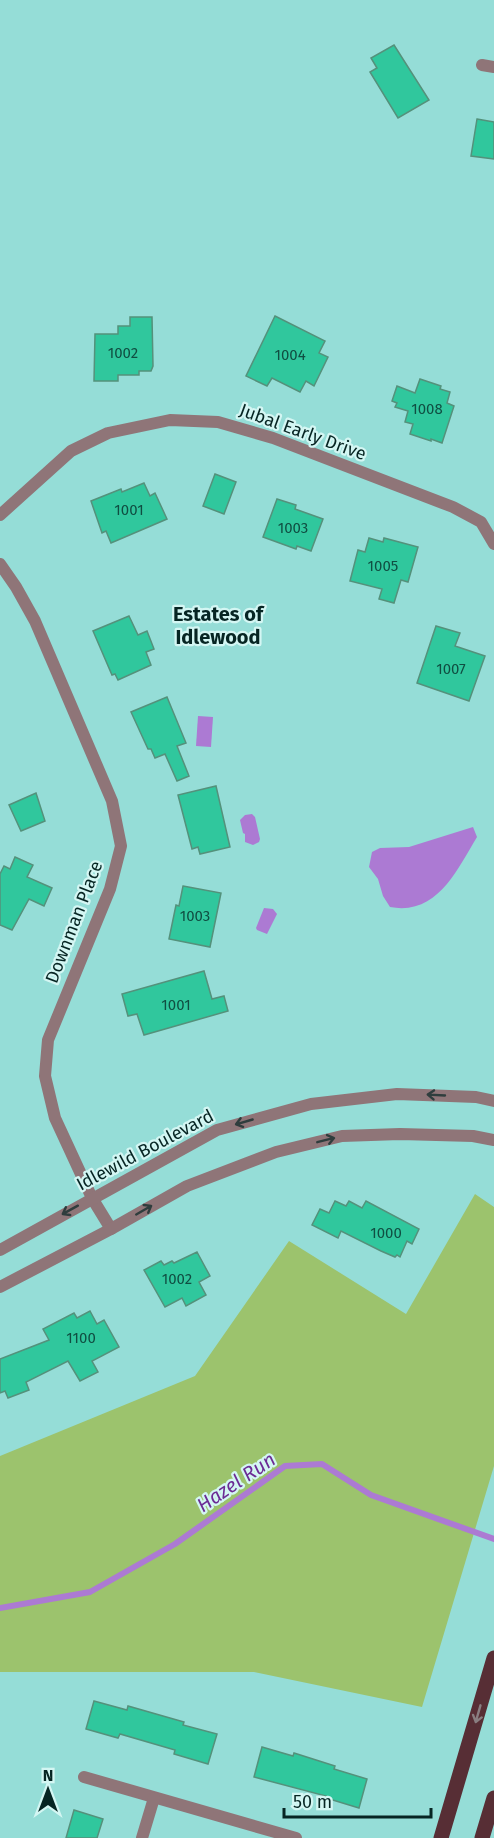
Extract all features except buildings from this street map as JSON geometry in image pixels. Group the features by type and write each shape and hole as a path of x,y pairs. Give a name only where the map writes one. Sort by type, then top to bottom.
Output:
{"main road":[{"path":"441,1838 494,1658"},
{"path":"482,1838 494,1798"}],"street":[{"name":"Jubal Early Drive","path":"0,515 71,451 108,433 170,420 218,422 273,438 453,507 481,522 494,544"},
{"name":"Downman Place","path":"0,564 16,587 44,642 112,801 121,846 110,889 48,1040 45,1077 55,1118 92,1198 111,1229"},
{"name":"Idlewild Boulevard","path":"0,1250 217,1130 311,1104 397,1094 476,1097 494,1101"},
{"path":"0,1287 188,1186 276,1152 342,1136 400,1134 473,1136 494,1140"},
{"path":"84,1777 296,1838"},
{"path":"142,1838 154,1798"}],"green space":[{"path":"475,1194 494,1207 494,1466 422,1707 254,1672 0,1672 0,1456 195,1376 289,1241 406,1314"}],"shaded area":[{"path":"198,716 213,717 211,747 196,746"},
{"path":"252,814 255,817 260,839 253,845 245,842 240,820 245,815"},
{"path":"473,827 477,837 444,888 433,898 421,904 406,908 390,907 383,896 378,879 369,867 372,852 380,848 409,847"},
{"path":"264,908 273,909 277,914 267,934 256,928"}],"waterway":[{"name":"Hazel Run","path":"0,1608 90,1592 175,1544 285,1466 322,1464 371,1495 494,1539"}],"district":[{"name":"Estates of Idlewood","path":"218,626"}]}
